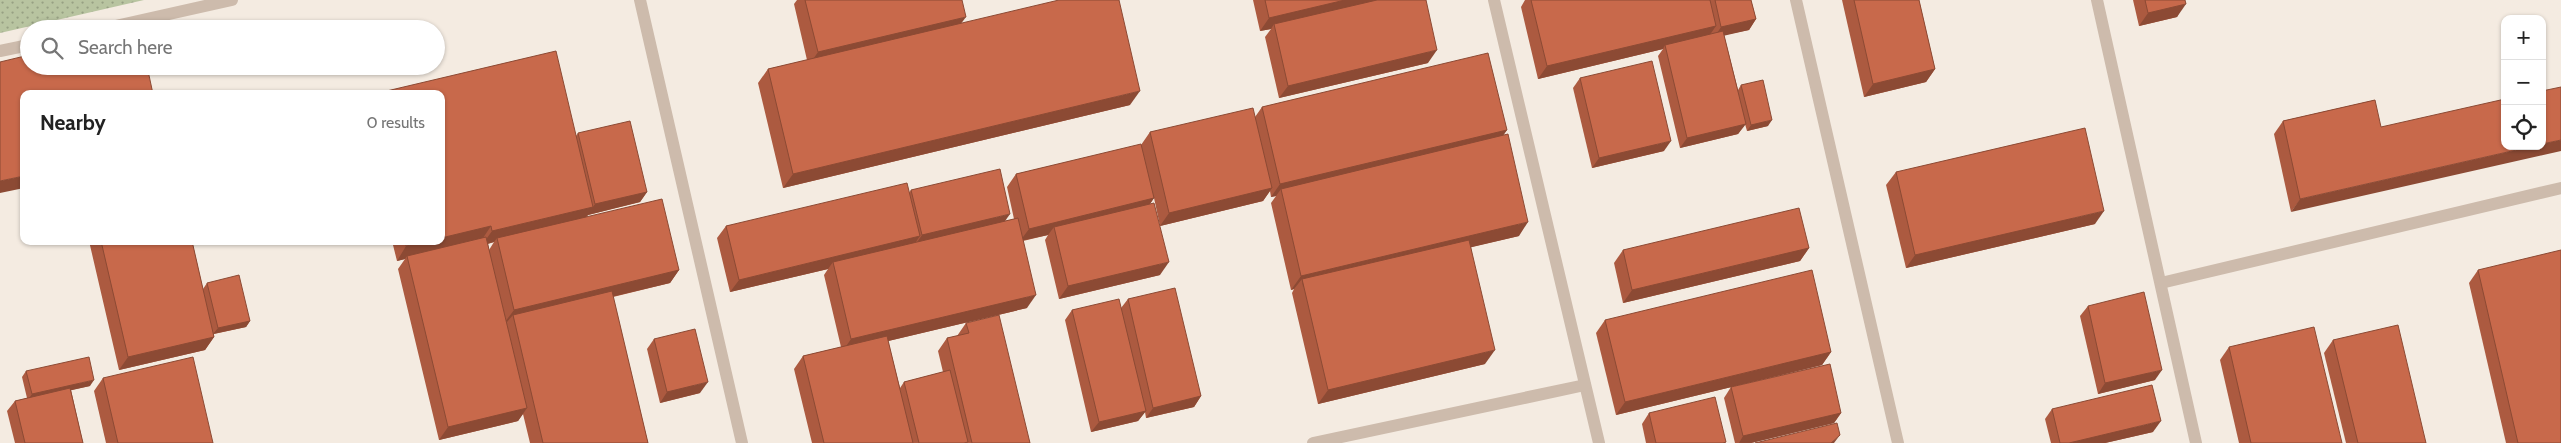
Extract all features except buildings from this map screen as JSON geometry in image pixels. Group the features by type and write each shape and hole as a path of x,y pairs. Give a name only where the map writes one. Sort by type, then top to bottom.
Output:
{"street":[{"path":"142,20 232,0"},
{"path":"640,0 742,443"},
{"path":"1494,0 1599,443"},
{"path":"1796,0 1898,443"},
{"path":"2097,0 2162,283 2196,443"},
{"path":"0,51 20,47"},
{"path":"2162,283 2561,188"},
{"path":"1313,443 1585,385"}],"green space":[{"path":"0,0 144,0 57,20 20,20 20,28 0,33"}]}
